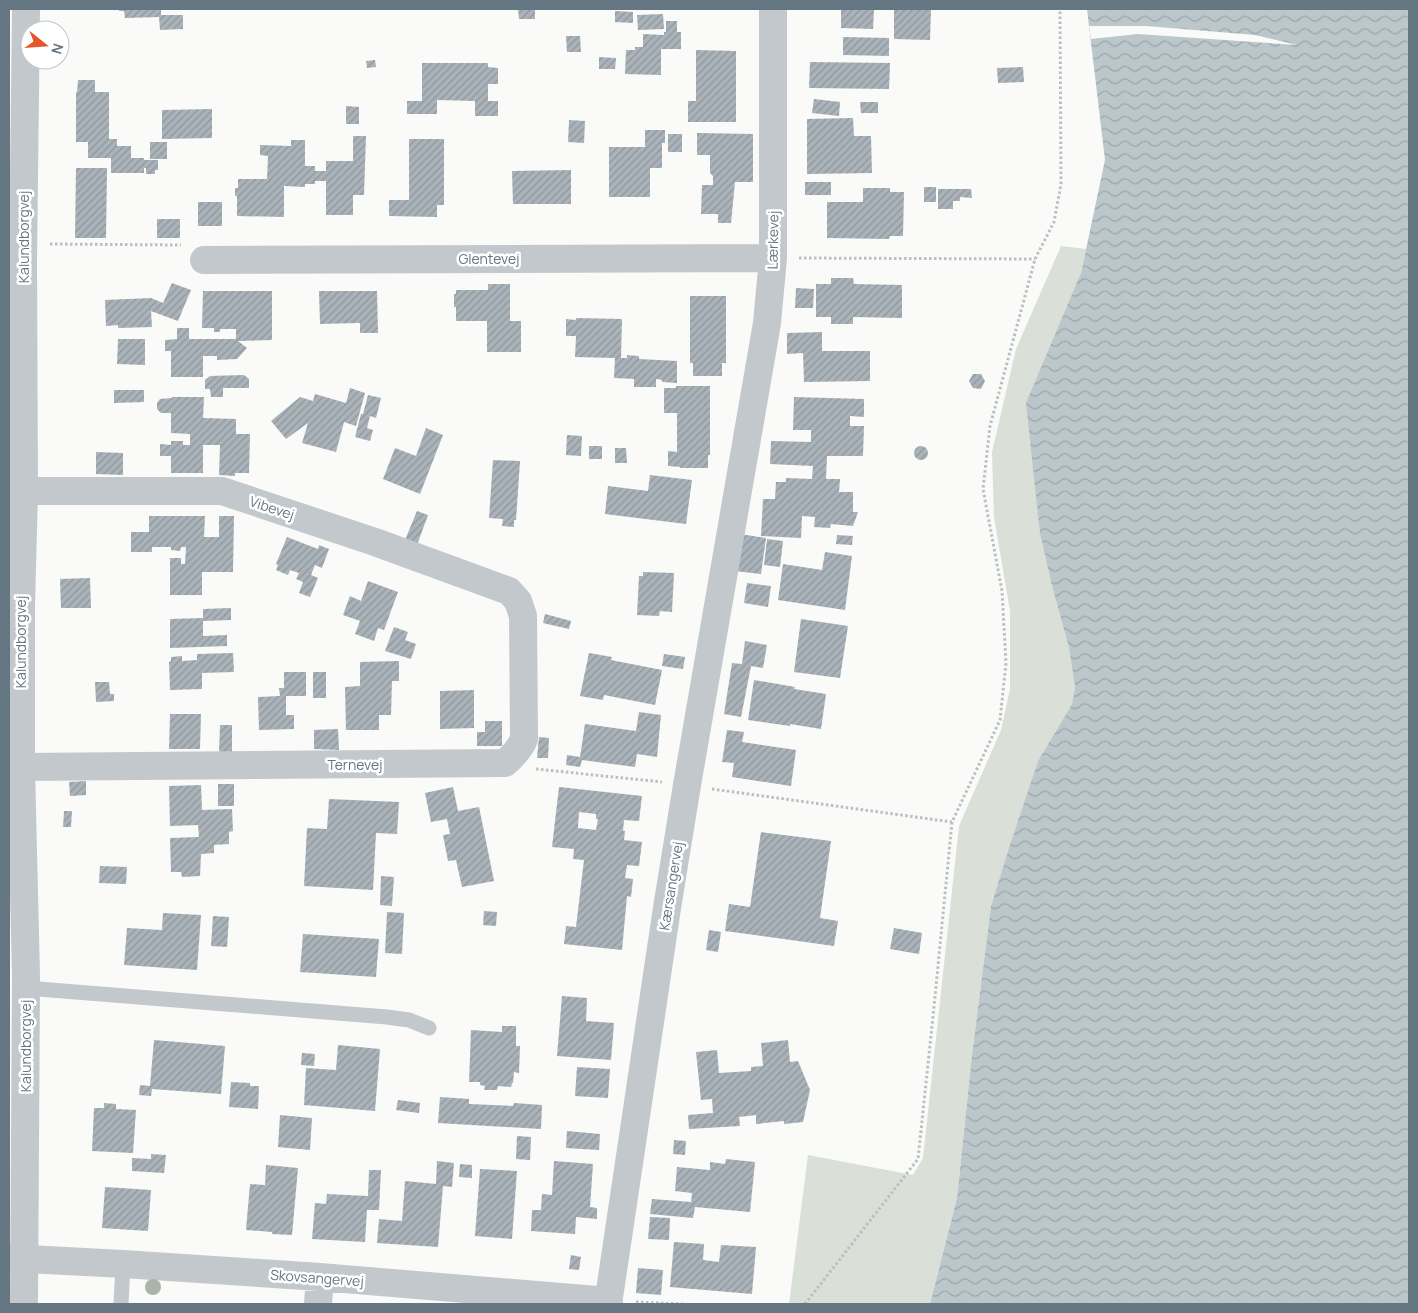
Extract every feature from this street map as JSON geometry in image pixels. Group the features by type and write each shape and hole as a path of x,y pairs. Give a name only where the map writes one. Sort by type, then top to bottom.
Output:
{"street":[{"name":"Kalundborgvej","path":"24,1304 17,1258 26,988 22,767 15,606 24,491 16,298 23,244 26,9"},
{"name":"Lærkevej","path":"742,469 767,323 774,258 773,9"},
{"name":"Glentevej","path":"204,260 774,258"},
{"name":"Kærsangervej","path":"609,1303 667,908 742,469"},
{"name":"Vibevej","path":"24,491 222,491 375,542 509,592 518,601 523,616 524,739 516,753 505,763"},
{"name":"Ternevej","path":"22,767 505,763"},
{"name":"Skovsangervej","path":"17,1258 320,1277 609,1303"},
{"path":"318,1304 320,1277"}],"lane":[{"path":"26,988 387,1017 409,1020 429,1028"},
{"path":"121,1304 123,1264"}],"path":[{"path":"805,1304 918,1159 952,822 1000,720 1006,662 1002,591 983,489 990,426 1035,259 1054,222 1061,184 1060,9"},
{"path":"23,244 186,246 204,260"},
{"path":"774,258 1035,259"},
{"path":"505,763 527,768 687,785 952,822"},
{"path":"609,1303 683,1304"}],"shaded area":[{"path":"1061,246 1086,249 1035,481 1040,534 1069,648 1075,687 1072,704 1038,761 991,906 972,1055 957,1198 930,1304 789,1304 808,1155 913,1175 923,1158 959,826 1001,730 1010,689 1010,611 994,517 992,452 1016,349"}],"water":[{"path":"1087,9 1409,9 1409,1304 930,1304 957,1198 972,1055 991,906 1038,761 1072,704 1075,687 1069,648 1040,534 1026,403 1081,273 1105,160"}],"pier":[{"path":"1089,26 1146,26 1255,35 1297,45 1138,34 1091,39"}],"building":[{"path":"119,9 161,9 161,15 183,15 183,29 160,30 159,17 125,18 124,11 119,11"},
{"path":"518,9 535,9 535,19 519,19"},
{"path":"841,9 874,9 873,29 841,28"},
{"path":"894,9 931,9 930,40 894,39"},
{"path":"615,11 633,12 633,23 615,22"},
{"path":"663,14 664,29 638,30 637,15"},
{"path":"666,21 677,21 677,32 681,32 681,49 661,49 661,75 625,74 626,50 635,50 635,47 643,47 643,34 664,35 664,32 666,32"},
{"path":"566,36 580,36 581,52 567,52"},
{"path":"843,37 889,38 889,56 843,55"},
{"path":"696,50 736,51 736,122 688,122 688,101 696,101"},
{"path":"599,57 616,58 615,69 599,69"},
{"path":"375,60 376,67 367,68 366,61"},
{"path":"810,62 890,63 889,89 809,88"},
{"path":"422,63 488,63 488,67 498,68 498,84 488,84 488,101 498,101 498,116 475,116 475,101 437,100 437,114 407,114 407,101 422,101"},
{"path":"1023,67 1024,82 998,83 997,68"},
{"path":"78,80 95,80 95,92 109,92 109,139 117,139 117,146 131,146 131,158 158,160 158,170 155,170 155,174 146,174 146,168 144,168 144,173 111,173 111,158 88,158 88,142 76,142 76,92"},
{"path":"814,99 840,102 839,116 812,113"},
{"path":"860,102 878,102 878,113 861,113"},
{"path":"346,106 359,107 359,124 346,124"},
{"path":"212,109 212,138 162,139 162,110"},
{"path":"853,118 854,136 871,136 872,173 807,174 807,119"},
{"path":"569,120 585,121 584,143 568,142"},
{"path":"645,130 665,130 665,143 662,143 662,168 650,168 650,197 609,197 609,147 645,147"},
{"path":"697,133 753,134 753,182 735,182 731,223 718,223 718,214 701,214 702,185 713,185 713,176 710,173 710,155 697,155"},
{"path":"668,134 682,134 682,152 668,152"},
{"path":"353,136 366,136 364,195 353,195 353,215 326,215 326,181 315,181 315,184 305,184 305,187 284,186 284,217 237,216 235,188 238,188 238,179 267,179 268,156 260,155 260,145 291,146 291,140 305,140 305,166 315,166 315,171 326,171 326,161 353,161"},
{"path":"409,139 444,139 444,205 437,205 437,217 389,216 389,200 409,200"},
{"path":"150,142 167,142 167,159 150,159"},
{"path":"76,168 107,168 106,238 75,238"},
{"path":"571,170 571,204 513,204 512,171"},
{"path":"805,182 831,182 831,195 805,195"},
{"path":"924,187 936,187 936,202 924,202"},
{"path":"863,188 890,188 890,192 904,192 903,236 890,236 889,239 827,238 827,202 863,202"},
{"path":"938,189 971,189 972,198 960,197 960,201 953,201 953,209 938,209"},
{"path":"198,202 222,202 222,226 198,226"},
{"path":"157,219 180,219 180,238 157,238"},
{"path":"831,278 853,278 854,284 902,285 902,318 853,317 853,324 831,324 831,317 816,317 816,284 831,284"},
{"path":"172,283 191,290 178,321 151,311 152,327 118,328 118,325 106,326 105,300 151,298 163,303"},
{"path":"488,284 510,284 510,321 521,321 521,352 487,352 487,321 456,321 454,294 456,294 456,290 488,290"},
{"path":"796,288 814,289 813,308 795,308"},
{"path":"203,291 272,291 272,340 238,341 247,348 237,359 217,360 217,356 203,356 203,377 171,377 171,351 165,351 165,340 177,339 177,328 189,328 189,339 236,339 236,329 220,329 220,332 214,332 214,328 202,328"},
{"path":"319,291 377,291 378,333 360,333 360,323 320,324"},
{"path":"690,296 726,296 726,363 722,363 722,376 693,376 693,363 690,363"},
{"path":"576,318 622,319 621,358 627,358 627,355 639,356 639,359 677,361 677,383 662,382 662,380 656,379 656,387 634,387 634,379 614,378 615,358 575,357 576,336 566,336 566,319 576,320"},
{"path":"822,332 822,351 870,351 870,381 804,382 803,353 787,354 787,333"},
{"path":"118,339 145,339 145,365 117,364"},
{"path":"973,374 981,374 985,381 981,389 973,388 969,381"},
{"path":"244,375 249,379 249,388 223,388 223,397 211,397 210,389 205,389 205,380 210,376"},
{"path":"676,386 710,386 710,455 708,455 708,468 668,466 668,451 677,452 677,413 664,413 664,388 676,388"},
{"path":"350,388 365,393 356,426 344,422 336,452 302,443 308,423 286,439 271,421 300,397 313,401 315,394 346,403"},
{"path":"114,390 144,390 144,402 114,403"},
{"path":"368,395 381,398 376,418 370,416 367,428 373,430 370,441 355,437"},
{"path":"204,397 203,418 236,419 236,434 250,434 249,473 235,473 235,476 219,475 220,445 203,445 203,473 171,473 171,456 160,456 160,444 171,445 171,441 183,441 183,445 190,445 190,434 171,433 171,413 161,413 157,409 157,403 160,399"},
{"path":"794,397 864,399 864,417 850,416 850,426 864,426 863,456 827,456 826,479 840,479 839,492 853,492 853,512 858,512 853,526 831,524 830,528 814,527 815,517 802,516 801,538 761,536 763,499 775,499 776,482 786,482 786,478 812,479 813,466 770,464 771,441 811,442 811,430 793,430"},
{"path":"426,428 443,435 420,494 383,479 395,448 416,456"},
{"path":"567,435 582,436 581,456 566,455"},
{"path":"589,446 602,446 602,459 589,459"},
{"path":"918,446 924,446 928,453 924,460 918,460 914,456 914,450"},
{"path":"615,448 626,448 627,463 615,463"},
{"path":"96,452 123,453 123,475 96,474"},
{"path":"493,460 520,461 514,527 502,526 503,519 489,518"},
{"path":"650,475 692,480 686,524 605,514 608,486 648,491"},
{"path":"417,511 428,515 417,545 405,540"},
{"path":"149,516 205,516 204,537 219,537 219,516 234,516 233,572 202,572 202,595 170,595 170,558 181,558 181,564 185,564 186,547 181,547 180,551 171,550 171,547 152,547 152,552 131,552 131,532 149,532"},
{"path":"740,534 766,538 761,574 735,571"},
{"path":"837,535 853,536 852,545 836,544"},
{"path":"287,537 318,549 319,545 329,549 322,568 315,565 311,575 318,578 310,597 299,593 303,582 296,579 299,573 290,570 288,575 276,570 278,565 276,564"},
{"path":"767,539 783,541 780,567 764,565"},
{"path":"825,552 852,556 845,610 778,600 783,564 822,570"},
{"path":"643,572 674,573 672,612 660,611 659,616 637,615 639,576 643,576"},
{"path":"90,578 91,608 61,608 60,579"},
{"path":"368,581 398,592 384,630 378,628 374,641 355,634 360,621 343,615 350,596 361,601"},
{"path":"747,583 771,586 768,607 744,603"},
{"path":"231,608 231,620 203,621 203,636 227,635 227,646 170,648 170,619 203,618 203,609"},
{"path":"545,614 571,621 569,629 543,623"},
{"path":"801,619 848,626 840,678 794,672"},
{"path":"394,627 408,632 405,640 416,644 411,659 385,651"},
{"path":"745,641 767,645 763,668 751,666 741,717 724,714 732,663 742,664"},
{"path":"233,653 234,672 202,673 202,689 170,690 169,662 171,657 182,656 182,661 197,660 197,654"},
{"path":"589,653 612,657 611,660 662,670 655,705 604,695 603,700 580,696"},
{"path":"664,654 685,657 683,669 662,666"},
{"path":"399,661 399,681 392,681 391,715 379,715 379,730 346,730 345,687 360,686 360,662"},
{"path":"284,672 306,672 306,696 286,696 286,715 294,715 294,729 259,730 258,697 280,696 279,688 284,688"},
{"path":"313,672 326,672 326,698 313,698"},
{"path":"754,680 826,694 821,729 748,720"},
{"path":"95,682 109,682 110,694 114,694 114,701 96,702"},
{"path":"474,690 474,728 440,729 440,691"},
{"path":"639,712 661,715 657,757 637,754 635,767 582,760 580,767 566,765 567,755 580,757 585,724 636,731"},
{"path":"170,714 201,714 200,749 169,749"},
{"path":"485,721 502,721 502,746 477,746 477,732 485,732"},
{"path":"220,725 232,725 232,753 219,753"},
{"path":"338,729 339,750 314,749 314,730"},
{"path":"727,730 744,732 742,742 796,750 791,786 732,777 734,763 722,762"},
{"path":"539,737 549,738 548,758 537,758"},
{"path":"86,781 86,795 70,796 69,782"},
{"path":"218,784 234,784 234,806 218,806"},
{"path":"201,785 202,810 232,809 233,831 229,832 229,844 214,845 214,853 201,854 200,876 182,877 181,872 171,872 170,838 199,837 198,825 170,826 169,786"},
{"path":"453,787 458,811 479,807 494,881 462,887 456,860 448,861 443,835 450,834 447,819 431,822 425,793"},
{"path":"559,787 642,796 639,821 624,820 624,840 642,842 639,866 627,865 625,878 633,879 631,897 627,896 622,950 564,944 566,926 576,927 584,860 573,859 574,849 552,847","holes":["579,812 596,814 596,819 598,819 596,830 578,828"]},
{"path":"329,799 399,802 397,834 376,833 373,890 304,886 307,828 327,829"},
{"path":"64,811 72,811 71,827 63,827"},
{"path":"761,832 831,841 820,918 838,921 834,946 725,931 729,904 750,907"},
{"path":"100,866 127,867 126,884 99,883"},
{"path":"381,876 394,877 392,906 380,905"},
{"path":"484,911 497,912 496,926 483,925"},
{"path":"387,912 404,913 402,954 385,953"},
{"path":"163,913 201,915 197,970 124,965 127,928 162,930"},
{"path":"213,916 229,917 227,947 211,946"},
{"path":"894,928 922,933 919,954 890,949"},
{"path":"709,930 721,932 718,952 706,950"},
{"path":"303,934 379,939 376,977 300,972"},
{"path":"562,996 587,998 586,1021 614,1023 611,1060 557,1056"},
{"path":"502,1026 516,1026 516,1046 520,1046 519,1073 514,1072 511,1087 498,1086 497,1090 484,1090 485,1086 480,1085 480,1082 469,1082 471,1030 502,1032"},
{"path":"154,1040 225,1046 221,1094 152,1089 151,1096 139,1095 140,1085 150,1086"},
{"path":"788,1040 790,1062 798,1061 810,1090 803,1122 784,1124 784,1121 756,1124 756,1115 739,1117 740,1126 689,1129 688,1115 713,1113 712,1099 701,1100 696,1052 717,1050 719,1073 751,1071 751,1067 763,1066 761,1043"},
{"path":"338,1045 380,1049 375,1111 304,1105 306,1068 336,1070"},
{"path":"302,1053 315,1054 314,1066 301,1065"},
{"path":"577,1067 610,1069 608,1098 575,1096"},
{"path":"231,1082 250,1083 250,1086 259,1086 258,1109 229,1107"},
{"path":"440,1097 469,1099 469,1104 513,1106 514,1103 542,1105 541,1129 438,1123"},
{"path":"398,1100 420,1103 419,1113 396,1110"},
{"path":"104,1103 116,1104 116,1109 136,1110 133,1153 92,1151 94,1108 104,1108"},
{"path":"280,1115 312,1118 310,1150 278,1147"},
{"path":"567,1131 600,1134 599,1150 566,1148"},
{"path":"517,1136 531,1137 530,1160 516,1159"},
{"path":"674,1140 686,1141 685,1155 673,1154"},
{"path":"151,1154 166,1155 164,1173 132,1171 132,1158 151,1159"},
{"path":"726,1159 755,1162 750,1212 695,1207 693,1218 650,1214 652,1199 691,1202 692,1193 675,1191 677,1167 710,1170 710,1162 725,1164"},
{"path":"437,1161 454,1163 452,1187 443,1186 438,1247 377,1243 379,1219 402,1221 405,1181 436,1184"},
{"path":"554,1161 593,1164 590,1207 597,1208 597,1219 576,1217 575,1234 531,1231 532,1210 541,1210 542,1194 552,1195"},
{"path":"460,1164 472,1165 472,1178 459,1177"},
{"path":"266,1165 298,1168 292,1235 246,1230 250,1184 265,1185"},
{"path":"480,1169 517,1171 512,1239 475,1236"},
{"path":"369,1170 381,1170 379,1210 367,1210 365,1242 312,1239 315,1203 326,1204 327,1194 368,1196"},
{"path":"105,1187 151,1190 148,1231 102,1228"},
{"path":"650,1217 670,1218 669,1240 648,1239"},
{"path":"674,1242 704,1244 703,1260 719,1262 721,1245 756,1247 752,1294 670,1287"},
{"path":"571,1255 581,1257 579,1270 569,1269"},
{"path":"638,1268 663,1270 661,1295 636,1293"}]}
